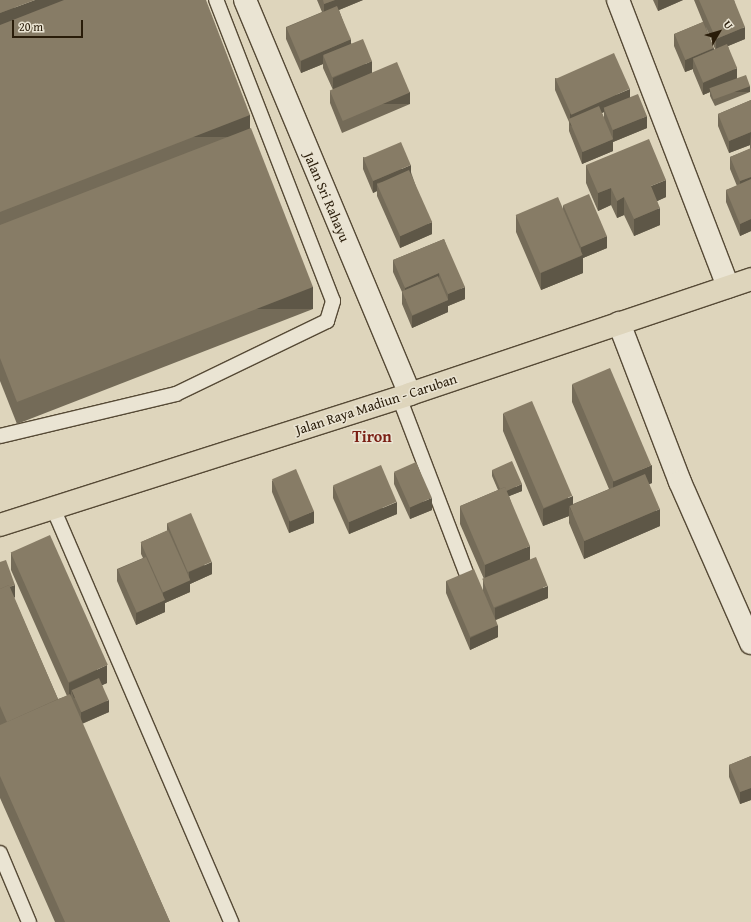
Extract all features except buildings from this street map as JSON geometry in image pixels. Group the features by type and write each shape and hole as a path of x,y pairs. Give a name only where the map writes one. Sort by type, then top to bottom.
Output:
{"highway":[{"name":"Jalan Raya Madiun - Caruban","path":"0,525 405,395 751,279"}],"street":[{"name":"Jalan Sri Rahayu","path":"245,0 405,395"},
{"path":"618,0 728,287"},
{"path":"619,323 680,482 751,643"}],"lane":[{"path":"0,436 176,394 328,321 333,301 216,0"},
{"path":"405,395 466,572"},
{"path":"53,508 231,922"},
{"path":"0,854 29,922"}],"district":[{"name":"Tiron","path":"372,436"}]}
